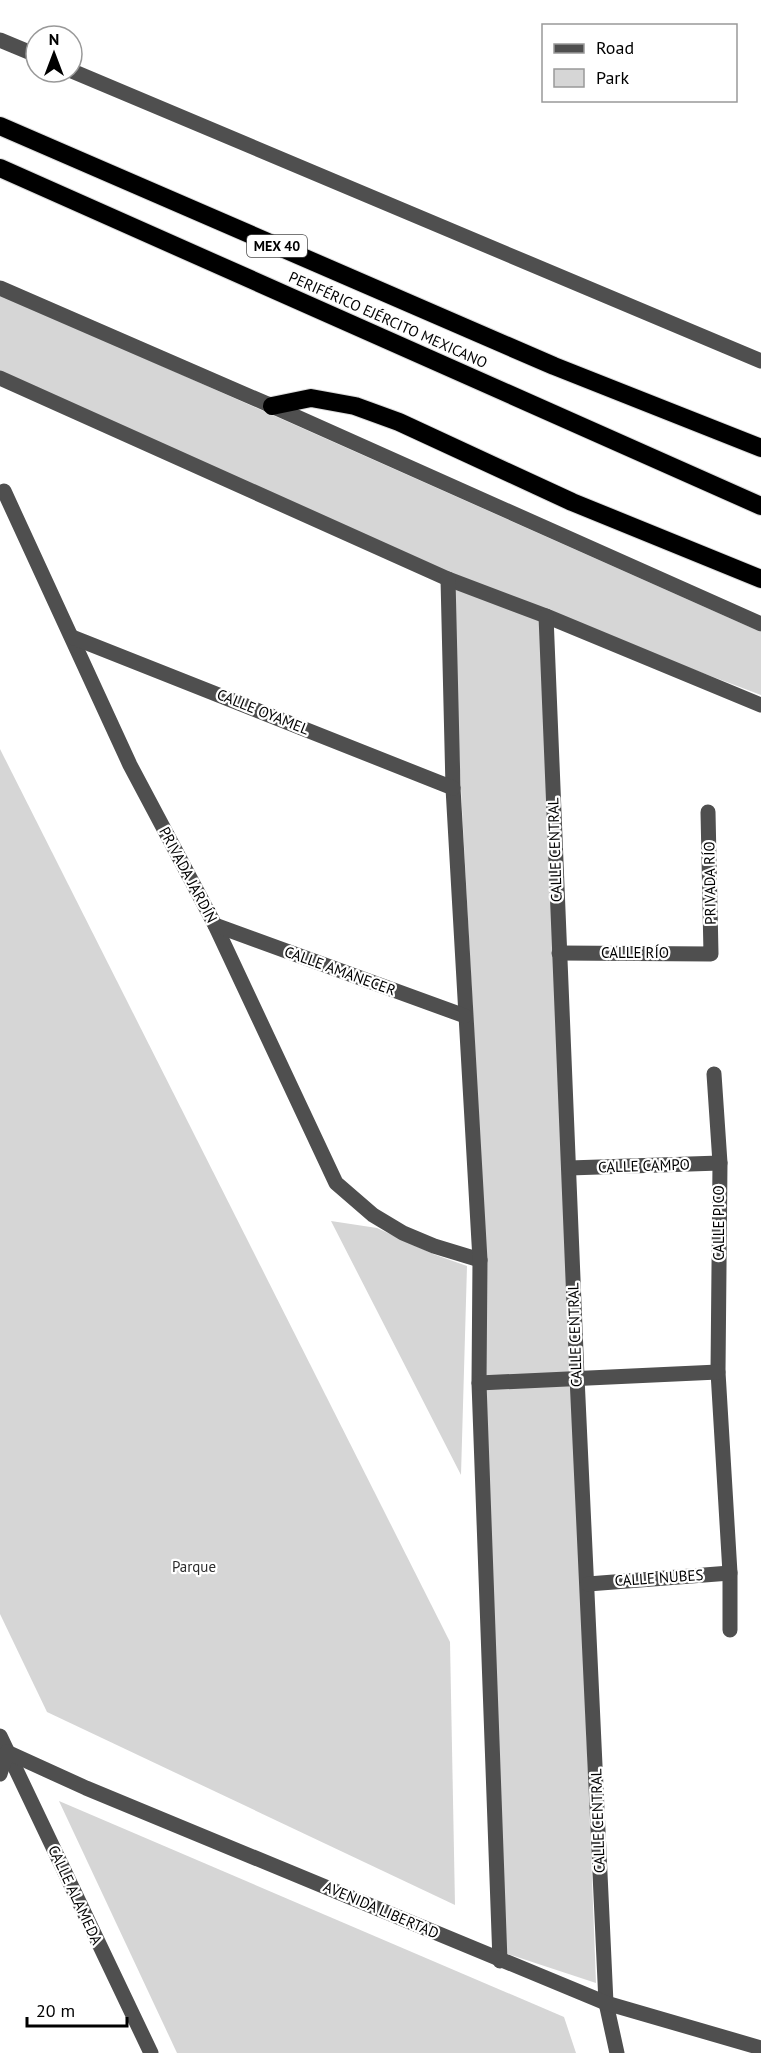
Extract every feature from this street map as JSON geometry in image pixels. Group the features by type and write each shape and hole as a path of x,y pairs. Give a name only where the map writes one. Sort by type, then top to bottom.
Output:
{"highway":[{"name":"PERIFÉRICO EJÉRCITO MEXICANO","path":"0,126 554,366 761,448"},
{"name":"PERIFÉRICO EJÉRCITO MEXICANO","path":"0,168 761,506"},
{"path":"272,406 311,398 355,406 399,422 572,502 761,579"}],"street":[{"path":"0,40 24,50"},
{"path":"84,76 761,362"},
{"path":"0,288 272,406 761,624"},
{"path":"0,378 448,579 546,616 761,705"},
{"name":"PRIVADA JARDÍN","path":"4,491 130,765 214,926 336,1183 373,1215 403,1233 434,1246 480,1260"},
{"path":"448,579 453,788 480,1260 478,1383 500,1961"},
{"name":"CALLE CENTRAL","path":"546,616 577,1377 606,2003 617,2053"},
{"name":"CALLE OYAMEL","path":"72,637 453,788"},
{"name":"PRIVADA RÍO","path":"708,812 711,954"},
{"name":"CALLE AMANECER","path":"214,926 465,1016"},
{"name":"CALLE RÍO","path":"559,953 711,954"},
{"name":"CALLE PICO","path":"714,1074 720,1163 718,1372 730,1573 730,1630"},
{"name":"CALLE CAMPO","path":"569,1168 720,1163"},
{"path":"478,1383 718,1372"},
{"name":"CALLE NUBES","path":"588,1584 730,1573"},
{"name":"CALLE ALAMEDA","path":"0,1736 151,2053"},
{"path":"0,1774 8,1752"},
{"name":"AVENIDA LIBERTAD","path":"8,1752 86,1788 177,1823 500,1961 606,2003 761,2048"}],"green space":[{"path":"0,294 761,632 761,695 448,577 0,373"},
{"path":"450,582 544,617 570,1372 483,1377 486,1259"},
{"name":"Parque","path":"0,749 450,1642 455,1905 47,1712 0,1614"},
{"path":"331,1221 377,1228 433,1254 467,1266 461,1475"},
{"path":"573,1382 596,1983 505,1953 483,1387"},
{"path":"59,1801 564,2017 576,2053 177,2053"}]}
